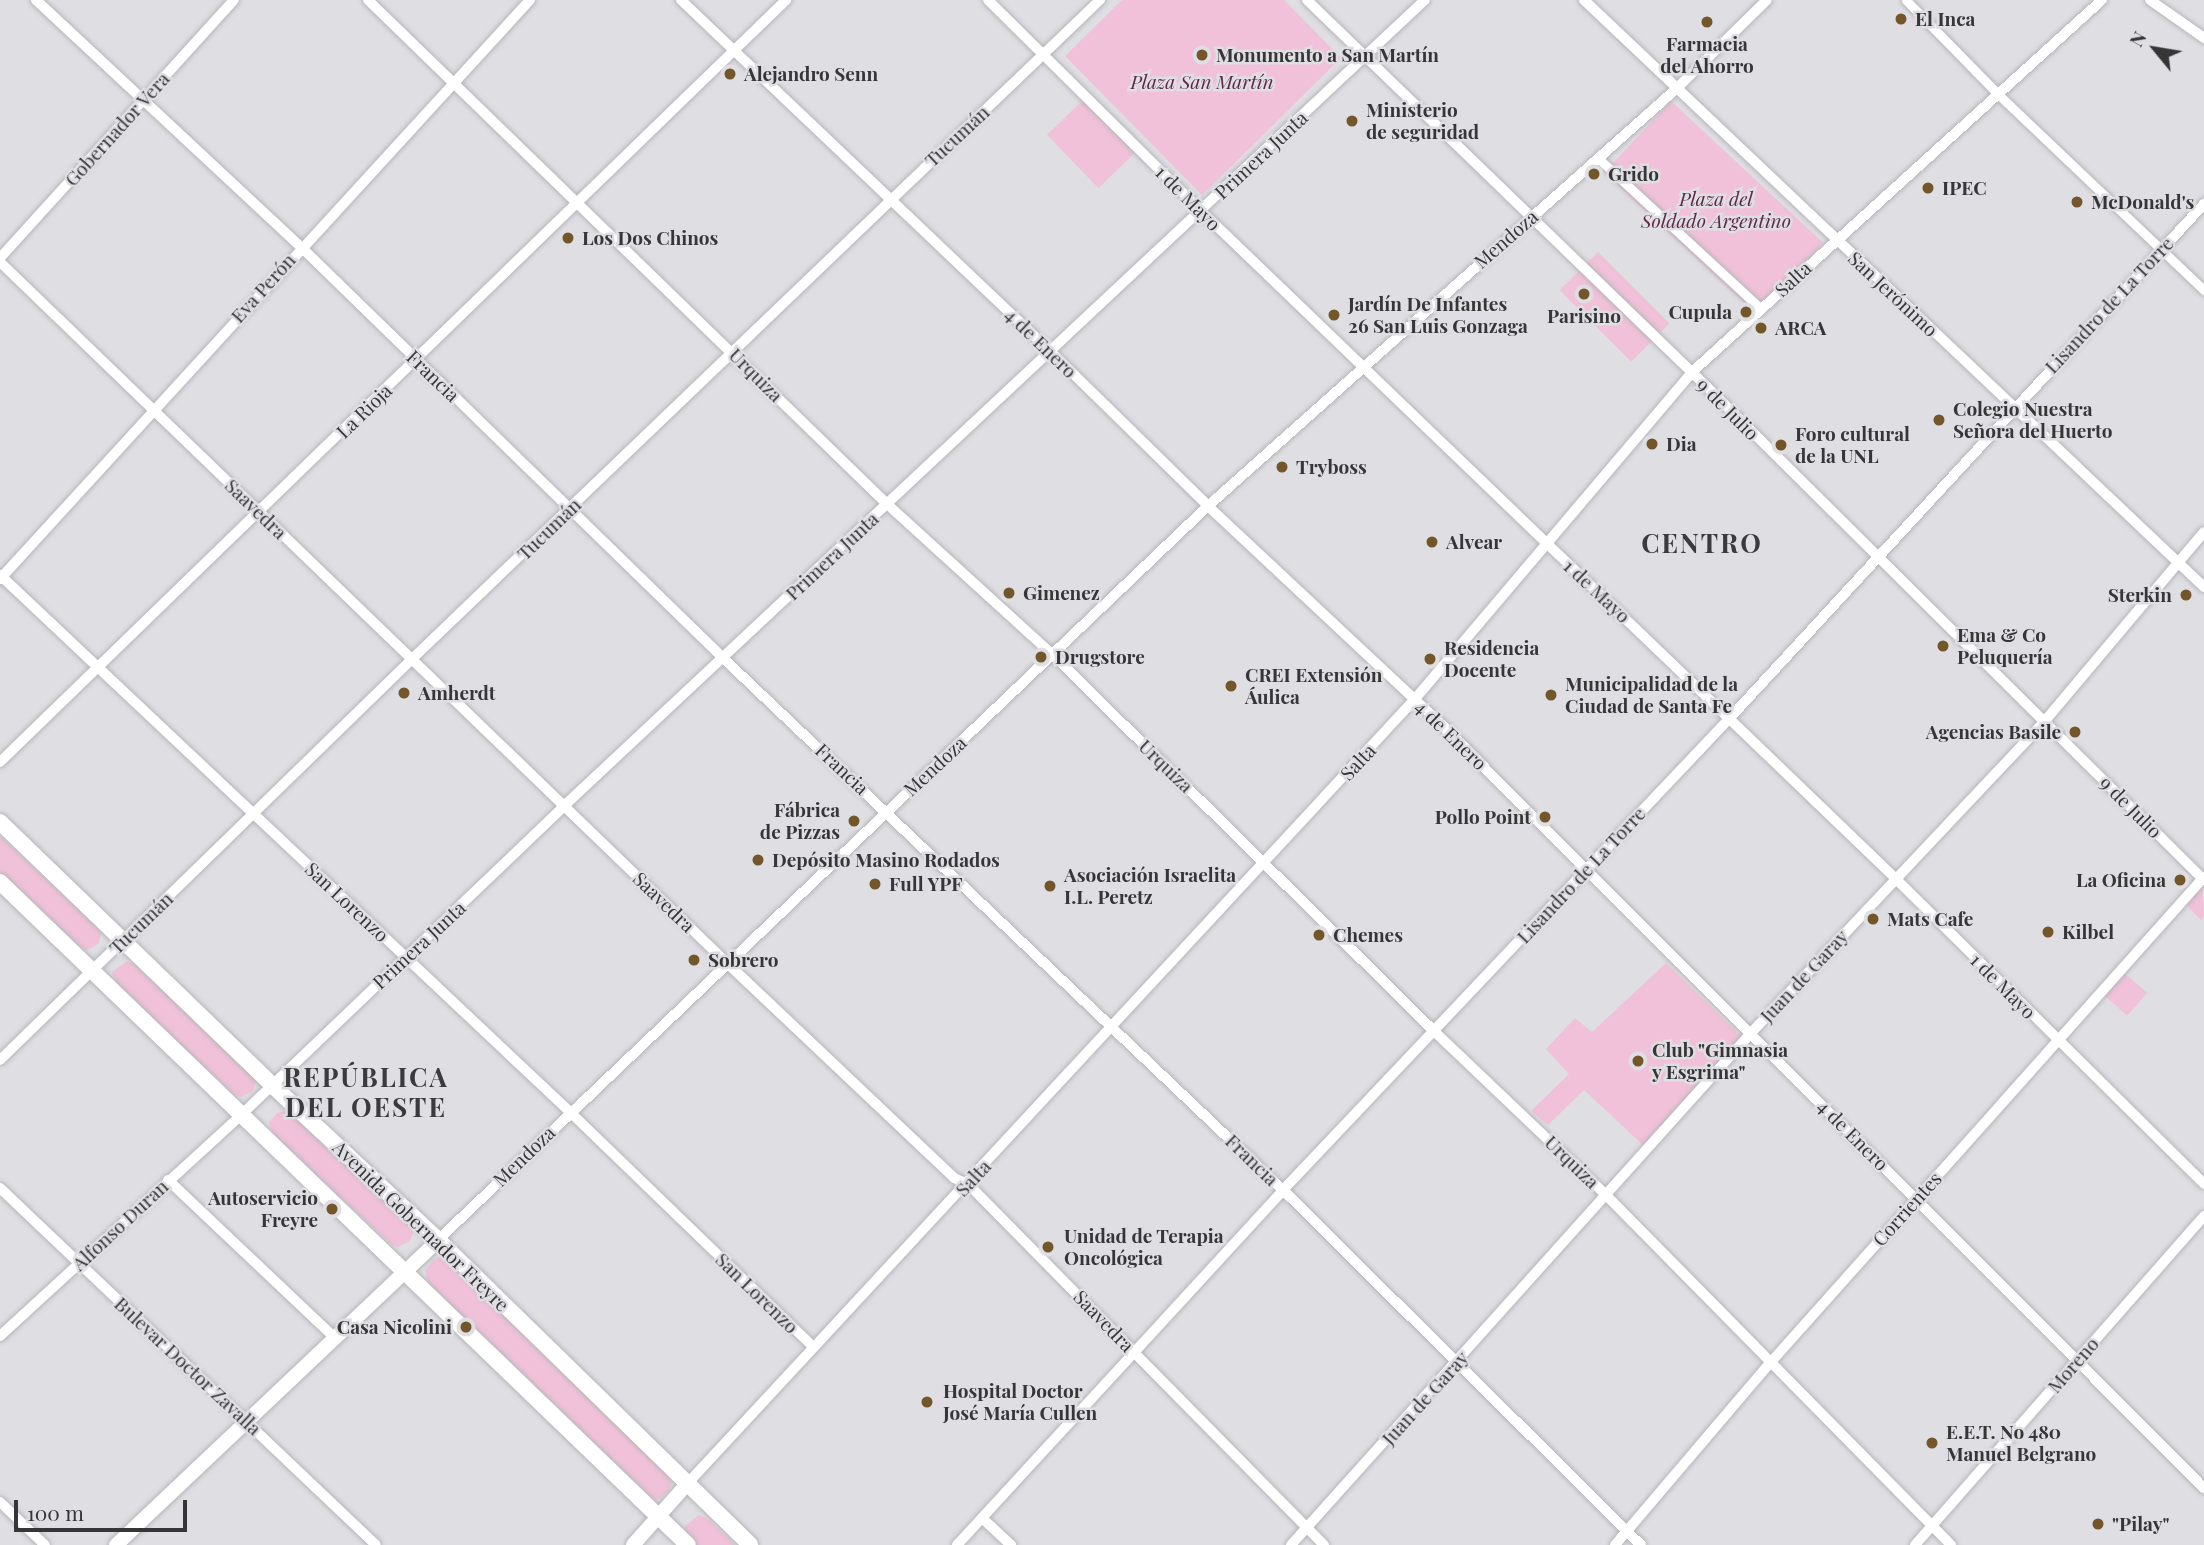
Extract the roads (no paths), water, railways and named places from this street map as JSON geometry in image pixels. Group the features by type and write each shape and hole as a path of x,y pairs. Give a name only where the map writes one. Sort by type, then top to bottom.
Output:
{"main road":[{"name":"Avenida Gobernador Freyre","path":"0,822 271,1084 438,1240 750,1545"},
{"path":"0,882 688,1545"}],"street":[{"name":"Francia","path":"36,0 145,99 723,658 1283,1190 1641,1545"},
{"name":"Gobernador Vera","path":"0,260 234,0"},
{"name":"Urquiza","path":"368,0 733,351 887,505 1053,655 1434,1031 1607,1196 1951,1545"},
{"name":"Eva Perón","path":"1,577 300,247 530,0"},
{"name":"4 de Enero","path":"681,0 1051,352 1208,506 1415,699 1751,1032 2204,1488"},
{"name":"La Rioja","path":"0,762 260,513 786,0"},
{"name":"1 de Mayo","path":"988,0 1201,211 1895,878 2204,1184"},
{"name":"Tucumán","path":"0,1060 412,659 1100,0"},
{"name":"9 de Julio","path":"1307,0 1691,373 2203,879"},
{"name":"Primera Junta","path":"240,1115 565,805 1425,0"},
{"name":"San Jerónimo","path":"1584,0 2204,587"},
{"name":"Mendoza","path":"116,1545 1208,506 1676,89 1767,0"},
{"path":"1906,0 1999,95 2204,290"},
{"name":"Salta","path":"633,1545 813,1347 968,1184 1415,699 1691,373 2102,0"},
{"path":"2150,0 2204,38"},
{"path":"1598,158 1761,309"},
{"name":"Lisandro de La Torre","path":"957,1545 1283,1190 1728,720 2014,406 2204,204"},
{"name":"Saavedra","path":"0,260 727,963 954,1178 968,1184 1325,1545"},
{"name":"Juan de Garay","path":"1291,1545 1459,1362 1751,1032 2045,722 2204,533"},
{"name":"San Lorenzo","path":"1,577 570,1112 813,1347"},
{"name":"Corrientes","path":"1615,1545 1771,1362 2057,1039 2203,879"},
{"name":"Alfonso Duran","path":"0,1336 240,1115"},
{"path":"168,1180 335,1338"},
{"name":"Bulevar Doctor Zavalla","path":"0,1188 376,1545"},
{"name":"Moreno","path":"1915,1545 2204,1216"},
{"path":"0,1502 45,1545"},
{"path":"982,1518 1011,1545"}],"place":[{"name":"El Inca","path":"1901,19"},
{"name":"Farmacia del Ahorro","path":"1707,22"},
{"name":"Monumento a San Martín","path":"1202,55"},
{"name":"Alejandro Senn","path":"730,74"},
{"name":"Ministerio de seguridad","path":"1352,121"},
{"name":"Grido","path":"1594,174"},
{"name":"IPEC","path":"1928,188"},
{"name":"McDonald's","path":"2077,202"},
{"name":"Los Dos Chinos","path":"568,238"},
{"name":"Parisino","path":"1584,294"},
{"name":"Cupula","path":"1746,312"},
{"name":"Jardín De Infantes 26 San Luis Gonzaga","path":"1334,315"},
{"name":"ARCA","path":"1761,328"},
{"name":"Colegio Nuestra Señora del Huerto","path":"1939,420"},
{"name":"Dia","path":"1652,444"},
{"name":"Foro cultural de la UNL","path":"1781,445"},
{"name":"Tryboss","path":"1282,467"},
{"name":"Alvear","path":"1432,542"},
{"name":"Gimenez","path":"1009,593"},
{"name":"Sterkin","path":"2186,595"},
{"name":"Ema & Co Peluquería","path":"1943,646"},
{"name":"Drugstore","path":"1041,657"},
{"name":"Residencia Docente","path":"1430,659"},
{"name":"CREI Extensión Áulica","path":"1231,686"},
{"name":"Amherdt","path":"404,693"},
{"name":"Municipalidad de la Ciudad de Santa Fe","path":"1551,695"},
{"name":"Agencias Basile","path":"2075,732"},
{"name":"Pollo Point","path":"1545,817"},
{"name":"Fábrica de Pizzas","path":"854,821"},
{"name":"Depósito Masino Rodados","path":"758,860"},
{"name":"La Oficina","path":"2180,880"},
{"name":"Full YPF","path":"875,884"},
{"name":"Asociación Israelita I.L. Peretz","path":"1050,886"},
{"name":"Mats Cafe","path":"1873,919"},
{"name":"Kilbel","path":"2048,932"},
{"name":"Chemes","path":"1319,935"},
{"name":"Sobrero","path":"694,960"},
{"name":"Club \"Gimnasia y Esgrima\"","path":"1638,1061"},
{"name":"Autoservicio Freyre","path":"332,1209"},
{"name":"Unidad de Terapia Oncológica","path":"1048,1247"},
{"name":"Casa Nicolini","path":"466,1327"},
{"name":"Hospital Doctor José María Cullen","path":"927,1402"},
{"name":"E.E.T. No 480 Manuel Belgrano","path":"1932,1443"},
{"name":"\"Pilay\"","path":"2098,1524"}],"district":[{"name":"CENTRO","path":"1702,543"},
{"name":"REPÚBLICA DEL OESTE","path":"366,1092"}],"park label":[{"name":"Plaza San Martín","path":"1202,82"},
{"name":"Plaza del Soldado Argentino","path":"1716,210"}]}
